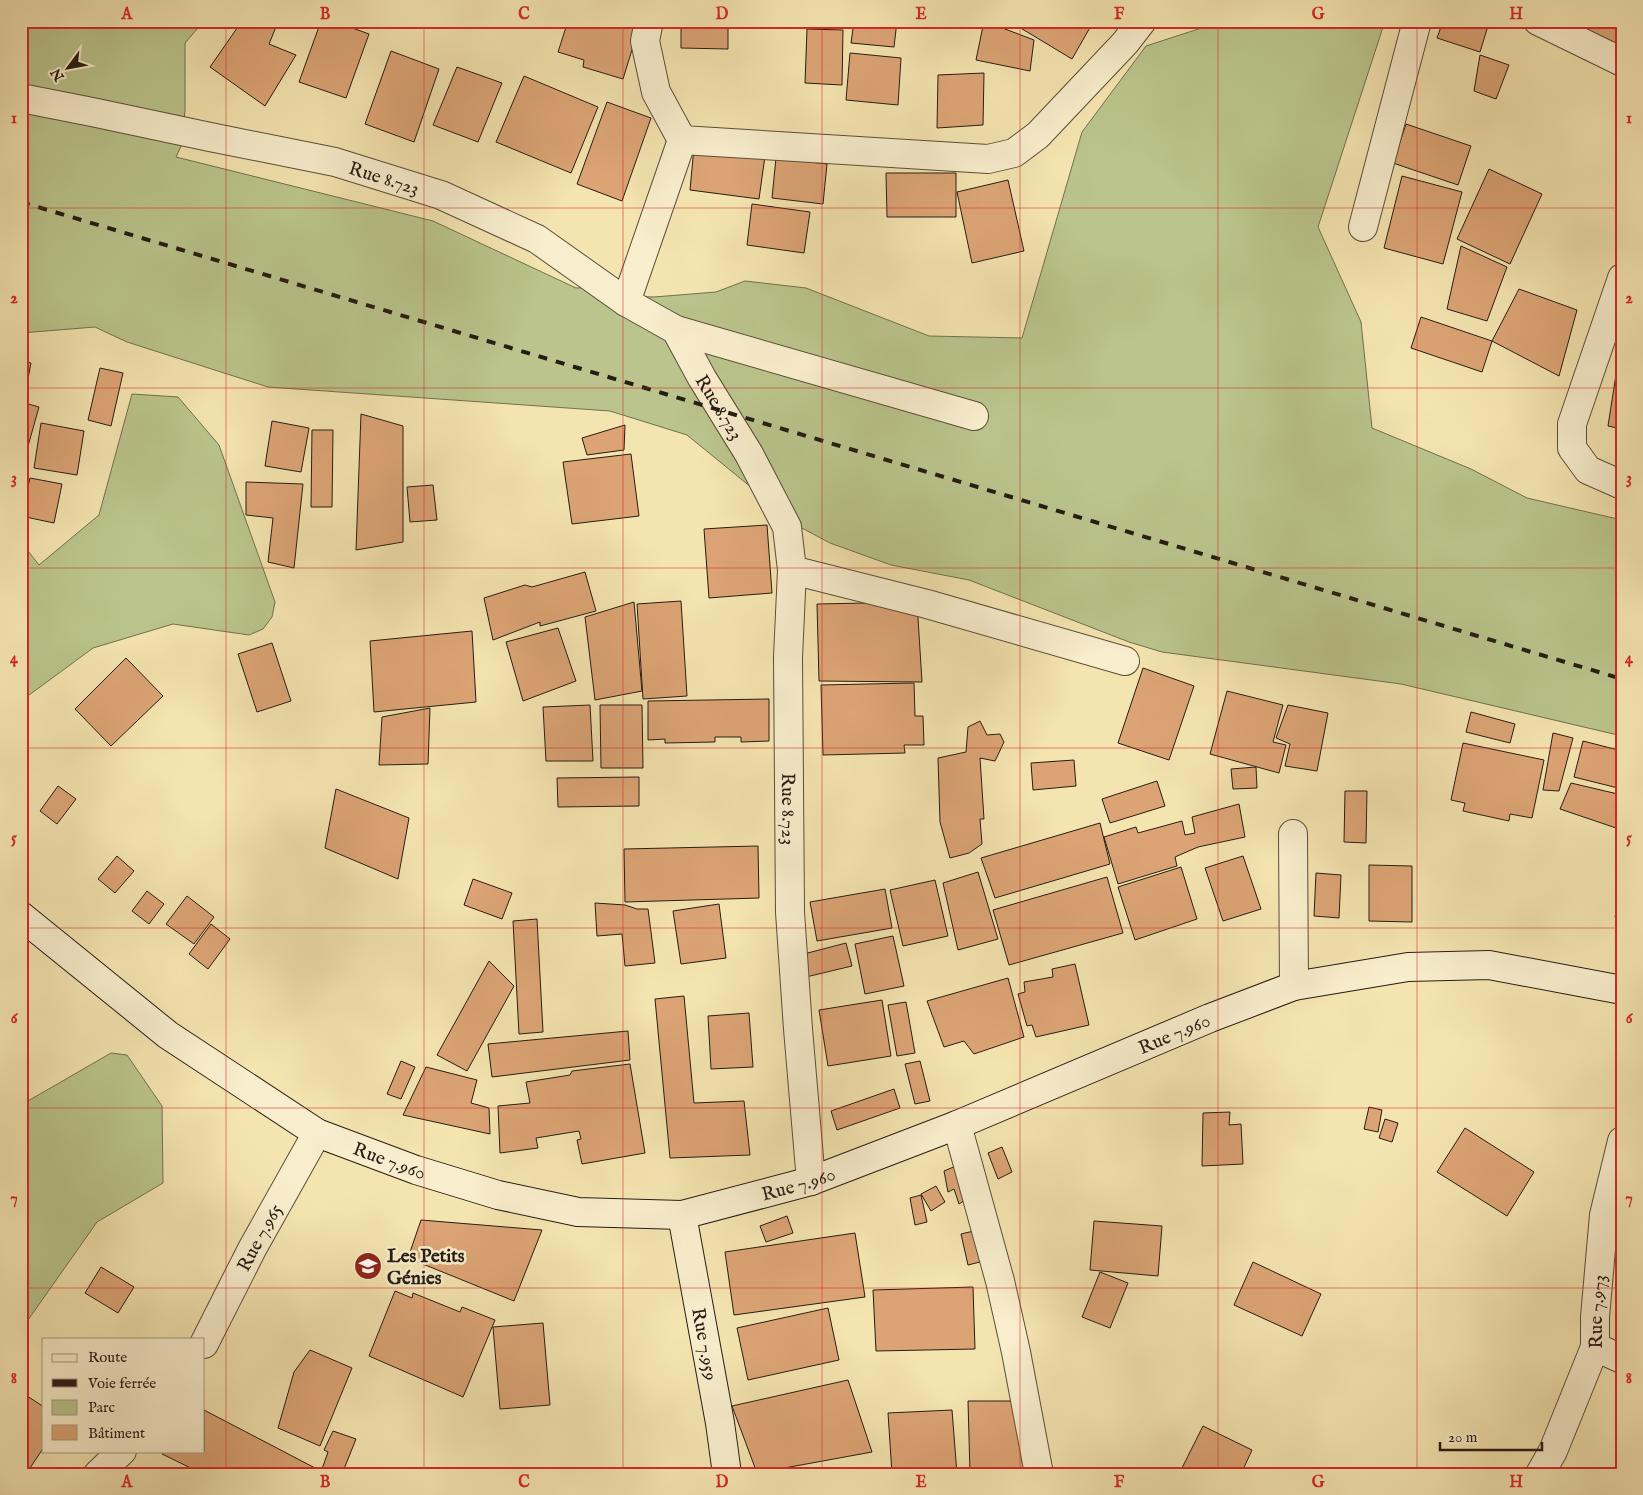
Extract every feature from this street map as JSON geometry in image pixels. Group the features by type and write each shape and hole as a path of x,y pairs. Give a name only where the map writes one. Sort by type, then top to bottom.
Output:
{"street":[{"path":"626,302 682,140 656,92 645,41 649,21"},
{"path":"682,140 988,159 1014,153 1038,135 1125,43 1142,21"},
{"path":"1363,227 1417,21"},
{"path":"1538,21 1622,62"},
{"name":"Rue 8.723","path":"21,98 335,162 441,195 538,239 626,302 676,330 702,378 749,454 787,527 792,570 788,657 790,912 811,1181"},
{"path":"1622,278 1572,424 1572,448 1588,470 1622,485"},
{"path":"676,330 974,416"},
{"path":"792,570 927,604 1125,661"},
{"path":"1294,834 1294,986"},
{"name":"Rue 7.960","path":"21,916 168,1035 318,1134 416,1170 498,1195 578,1212 682,1215 811,1181 957,1125 1210,1018 1294,986 1408,967 1489,965 1622,990"},
{"path":"957,1125 1000,1281 1016,1352 1039,1474"},
{"name":"Rue 7.965","path":"205,1342 252,1249 318,1134"},
{"name":"Rue 7.973","path":"1540,1474 1554,1450 1595,1347 1595,1317 1604,1215 1622,1141"},
{"name":"Rue 7.959","path":"682,1215 720,1423 727,1474"},
{"path":"1595,1347 1622,1360"},
{"path":"98,1474 121,1452"}],"green space":[{"path":"21,21 204,21 185,43 185,110 182,144 176,157 433,221 576,288 607,287 624,296 654,297 716,292 745,281 806,288 929,336 1022,338 1082,132 1146,46 1223,21 1385,21 1318,227 1361,322 1372,428 1471,469 1527,498 1622,520 1622,736 1401,684 1162,652 1129,642 969,580 891,565 830,543 800,527 687,435 610,411 268,387 127,342 95,327 21,333"},
{"path":"132,394 178,397 219,445 275,602 272,617 263,629 249,635 173,624 93,648 21,701 21,542 39,565 99,515"},
{"path":"111,1053 127,1055 162,1106 163,1183 97,1222 21,1330 21,1105"}],"building":[{"path":"242,21 267,21 276,27 269,44 296,55 265,106 210,67"},
{"path":"321,21 333,21 369,34 346,98 299,82"},
{"path":"568,21 619,21 639,27 623,79 583,67 584,60 558,52"},
{"path":"681,21 728,21 728,49 681,48"},
{"path":"854,21 897,21 894,47 851,43"},
{"path":"984,21 1034,40 1030,71 976,60"},
{"path":"1009,21 1088,21 1092,24 1072,59"},
{"path":"1443,21 1459,21 1487,29 1480,52 1437,38"},
{"path":"1557,21 1622,21 1622,49"},
{"path":"807,29 843,30 842,85 805,83"},
{"path":"391,51 439,69 414,142 365,124"},
{"path":"850,53 901,58 898,105 846,100"},
{"path":"1480,55 1509,65 1496,99 1474,91"},
{"path":"457,67 502,83 478,142 433,125"},
{"path":"984,73 983,125 937,128 938,75"},
{"path":"524,76 598,107 571,173 496,142"},
{"path":"607,102 651,118 622,201 577,184"},
{"path":"1406,124 1471,146 1458,185 1393,163"},
{"path":"694,147 765,156 759,199 690,190"},
{"path":"776,158 827,164 823,204 772,198"},
{"path":"1489,169 1542,194 1510,264 1457,239"},
{"path":"886,173 956,173 956,217 887,217"},
{"path":"1402,176 1462,192 1443,264 1384,248"},
{"path":"1008,180 1024,251 972,263 957,192"},
{"path":"752,204 810,212 804,253 747,245"},
{"path":"1461,246 1507,267 1487,321 1447,309"},
{"path":"1519,289 1577,310 1559,376 1492,341"},
{"path":"1421,317 1492,341 1482,372 1411,348"},
{"path":"1620,349 1622,350 1622,429 1608,426"},
{"path":"21,361 31,363 24,400 21,400"},
{"path":"100,368 123,373 111,426 88,420"},
{"path":"21,402 39,407 21,471"},
{"path":"361,414 403,426 403,542 356,550"},
{"path":"272,421 309,428 301,472 265,466"},
{"path":"41,423 84,431 77,475 34,468"},
{"path":"625,425 624,450 587,455 582,438"},
{"path":"312,430 333,430 332,507 311,507"},
{"path":"631,454 639,516 572,524 563,462"},
{"path":"30,478 62,484 54,523 21,516"},
{"path":"246,482 303,484 294,568 268,562 273,518 246,515"},
{"path":"433,485 437,520 410,522 407,487"},
{"path":"767,525 772,593 709,598 704,529"},
{"path":"585,572 596,611 540,626 540,622 493,640 484,598 525,585 532,587"},
{"path":"681,601 687,696 643,699 637,604"},
{"path":"634,602 642,691 595,700 585,617"},
{"path":"917,602 922,682 819,681 817,604"},
{"path":"558,628 576,681 523,701 506,642"},
{"path":"472,631 476,702 374,712 370,641"},
{"path":"272,643 291,701 257,712 238,654"},
{"path":"126,658 163,696 111,746 75,709"},
{"path":"1143,668 1194,686 1169,760 1118,743"},
{"path":"914,683 915,716 923,716 924,745 904,745 905,753 823,755 821,685"},
{"path":"1227,691 1283,705 1273,742 1286,745 1279,773 1210,754"},
{"path":"769,699 769,741 741,742 741,737 715,737 715,742 665,743 665,739 648,740 648,701"},
{"path":"590,705 593,761 546,761 543,707"},
{"path":"600,705 642,705 643,768 601,768"},
{"path":"1288,705 1328,713 1317,771 1285,766 1290,744 1276,738"},
{"path":"430,708 428,764 379,765 382,717"},
{"path":"1471,712 1515,724 1510,743 1466,732"},
{"path":"980,721 987,735 1000,734 1004,742 995,761 980,758 984,819 980,819 982,844 969,853 950,858 940,822 938,758 966,752 968,727"},
{"path":"1553,733 1573,738 1559,791 1543,790"},
{"path":"1583,741 1622,751 1622,789 1574,777"},
{"path":"1463,743 1544,760 1532,818 1510,814 1509,821 1463,811 1465,803 1451,800"},
{"path":"1074,760 1076,786 1033,790 1031,763"},
{"path":"1256,767 1257,788 1233,789 1231,769"},
{"path":"639,777 639,806 558,807 557,778"},
{"path":"1157,781 1165,806 1110,823 1102,799"},
{"path":"1571,783 1622,795 1622,830 1560,809"},
{"path":"58,786 76,799 57,824 40,811"},
{"path":"336,789 409,818 398,879 325,848"},
{"path":"1345,791 1367,791 1366,843 1344,842"},
{"path":"1239,804 1245,837 1198,847 1175,857 1177,866 1118,884 1104,837 1136,827 1138,833 1182,821 1185,835 1195,833 1192,817"},
{"path":"1100,823 1110,864 995,898 981,858"},
{"path":"758,846 759,898 625,902 624,849"},
{"path":"117,856 134,871 115,893 98,879"},
{"path":"1243,856 1261,909 1223,921 1205,868"},
{"path":"1369,865 1412,866 1412,922 1369,921"},
{"path":"1181,867 1197,919 1135,940 1118,887"},
{"path":"978,872 998,939 958,950 943,883"},
{"path":"1316,873 1341,875 1339,918 1314,916"},
{"path":"1107,877 1123,933 1009,965 993,910"},
{"path":"473,879 512,893 502,919 464,905"},
{"path":"935,880 948,936 903,946 890,890"},
{"path":"885,889 892,928 817,941 810,902"},
{"path":"147,891 164,904 149,924 132,911"},
{"path":"1620,895 1622,895 1622,919 1615,917"},
{"path":"187,896 214,917 194,944 166,924"},
{"path":"595,903 648,909 655,963 625,966 622,934 597,936"},
{"path":"719,904 726,958 681,964 673,911"},
{"path":"537,919 543,1032 519,1034 513,921"},
{"path":"211,924 230,939 208,969 189,954"},
{"path":"893,936 904,986 865,994 855,944"},
{"path":"846,943 852,966 806,977 800,955"},
{"path":"489,961 514,986 467,1071 437,1055"},
{"path":"1075,964 1089,1025 1036,1037 1032,1025 1027,1026 1018,994 1025,992 1024,982 1053,977 1052,969"},
{"path":"1008,978 1024,1037 974,1054 964,1041 944,1047 927,1001"},
{"path":"684,996 694,1103 744,1101 750,1155 670,1158 655,999"},
{"path":"882,1000 891,1056 828,1066 819,1010"},
{"path":"906,1002 915,1053 897,1056 888,1005"},
{"path":"749,1013 753,1067 711,1069 708,1016"},
{"path":"628,1031 630,1060 492,1077 488,1044"},
{"path":"401,1061 415,1067 401,1099 387,1094"},
{"path":"920,1061 930,1101 915,1104 905,1064"},
{"path":"630,1064 645,1153 582,1164 577,1140 581,1139 579,1131 536,1138 538,1148 500,1153 498,1106 530,1103 526,1082 570,1075 572,1071"},
{"path":"426,1067 477,1080 471,1103 489,1108 490,1134 403,1115"},
{"path":"894,1089 900,1108 837,1130 831,1111"},
{"path":"1369,1107 1382,1110 1378,1132 1364,1129"},
{"path":"1230,1112 1229,1125 1241,1124 1243,1164 1202,1166 1203,1113"},
{"path":"1385,1119 1398,1123 1392,1142 1379,1138"},
{"path":"1465,1128 1534,1172 1507,1216 1437,1172"},
{"path":"1002,1147 1012,1172 998,1179 988,1153"},
{"path":"963,1163 974,1194 959,1204 954,1189 948,1192 944,1171"},
{"path":"936,1186 945,1202 931,1211 921,1194"},
{"path":"921,1195 927,1222 915,1225 910,1198"},
{"path":"787,1216 793,1233 766,1242 760,1226"},
{"path":"421,1220 542,1230 514,1301 408,1258"},
{"path":"1094,1221 1162,1226 1158,1276 1090,1270"},
{"path":"978,1230 984,1261 968,1265 961,1234"},
{"path":"855,1233 865,1297 734,1315 725,1252"},
{"path":"1253,1262 1321,1294 1302,1336 1234,1305"},
{"path":"101,1267 134,1287 118,1313 85,1293"},
{"path":"1100,1272 1128,1283 1110,1328 1082,1317"},
{"path":"973,1287 975,1349 876,1351 873,1290"},
{"path":"395,1291 412,1298 413,1293 460,1312 462,1307 495,1320 463,1397 369,1356"},
{"path":"828,1308 839,1360 748,1380 737,1328"},
{"path":"543,1323 550,1405 500,1409 493,1327"},
{"path":"310,1350 352,1368 320,1446 278,1428 294,1372"},
{"path":"848,1380 872,1452 757,1473 732,1406"},
{"path":"21,1392 42,1406 42,1450 26,1474 21,1474"},
{"path":"968,1401 1022,1401 1024,1474 970,1474"},
{"path":"952,1410 957,1474 892,1474 888,1413"},
{"path":"205,1411 317,1469 315,1474 203,1474 162,1454 163,1452 205,1452"},
{"path":"1203,1426 1252,1450 1241,1474 1179,1474"},
{"path":"333,1431 356,1439 342,1474 334,1474 322,1469 328,1452 324,1450"}],"railway":[{"path":"21,202 1622,679"}],"place":[{"name":"Les Petits Génies","path":"368,1266"}]}
